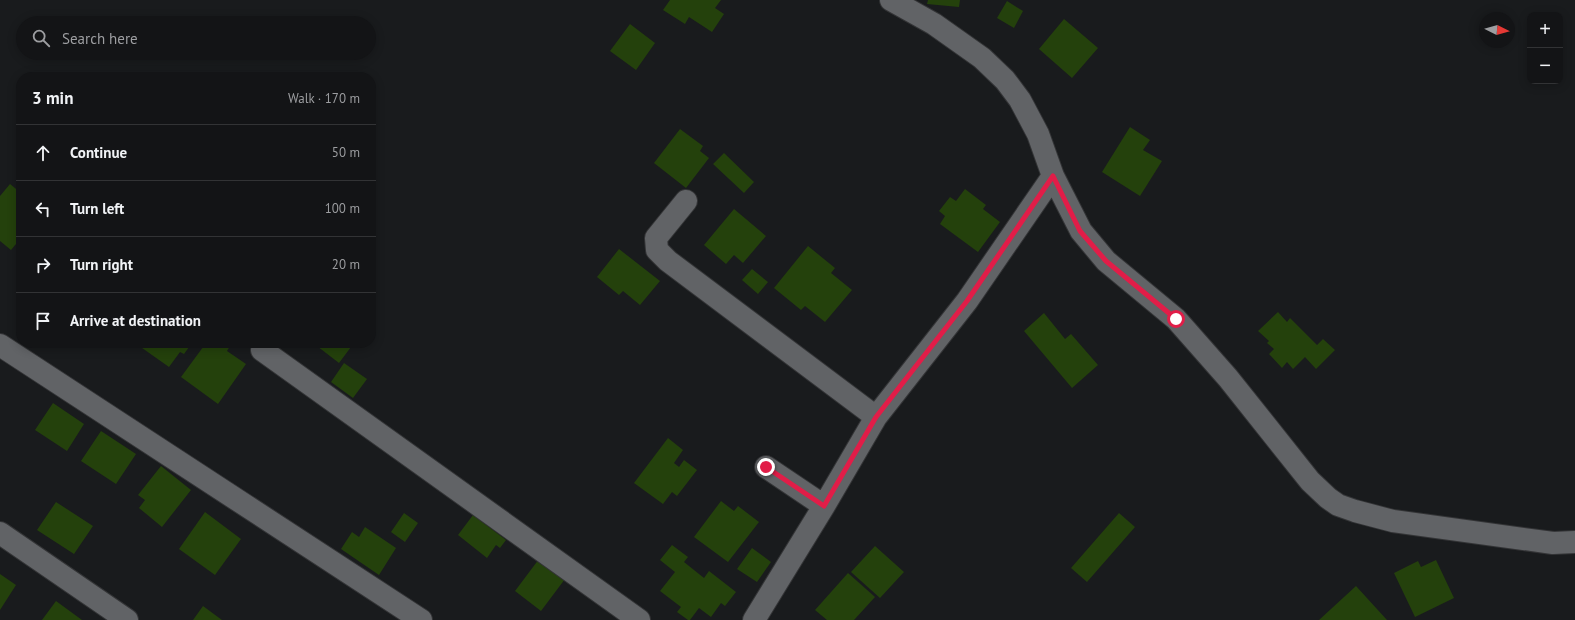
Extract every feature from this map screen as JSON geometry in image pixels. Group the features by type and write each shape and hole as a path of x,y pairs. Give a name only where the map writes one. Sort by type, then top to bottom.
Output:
{"street":[{"path":"891,0 934,24 982,58 1005,80 1020,100 1038,134 1053,176 1080,231 1106,261 1176,319 1228,378 1310,481 1328,498 1338,505 1355,512 1393,521 1553,543 1575,542"},
{"path":"754,620 824,506 876,417 967,301 1053,176"},
{"path":"686,201 656,238 657,250 668,261 876,417"},
{"path":"0,344 421,620"},
{"path":"262,350 639,620"},
{"path":"766,467 824,506"},
{"path":"0,533 127,620"}],"building":[{"path":"670,0 721,0 715,8 724,14 712,32 689,17 685,24 663,10"},
{"path":"928,0 960,0 959,7 927,4"},
{"path":"1007,1 1023,11 1014,28 997,18"},
{"path":"1064,19 1098,48 1072,78 1039,49"},
{"path":"630,24 655,43 636,70 610,51"},
{"path":"1130,127 1150,140 1143,150 1162,161 1140,196 1102,172"},
{"path":"680,129 703,146 700,151 709,158 686,188 654,163"},
{"path":"724,153 754,182 744,193 713,164"},
{"path":"10,184 16,189 16,244 11,250 0,241 0,196"},
{"path":"965,189 986,205 983,209 1000,222 978,252 940,224 945,216 939,211 950,197 956,201"},
{"path":"734,209 766,236 743,263 734,255 726,264 704,245"},
{"path":"808,246 835,268 831,273 852,290 825,322 805,306 801,310 774,288"},
{"path":"619,249 660,281 640,305 623,291 619,295 597,277"},
{"path":"752,269 768,282 758,294 742,280"},
{"path":"1278,312 1287,322 1290,318 1317,345 1323,339 1335,350 1316,369 1305,357 1293,369 1287,362 1282,368 1269,354 1274,349 1267,343 1269,341 1258,331"},
{"path":"1044,313 1065,339 1071,334 1098,365 1072,388 1024,331"},
{"path":"142,348 188,348 184,354 180,352 169,367"},
{"path":"202,348 229,348 227,351 246,364 218,404 181,377"},
{"path":"320,348 350,348 339,363"},
{"path":"344,363 367,379 353,398 331,382"},
{"path":"53,403 84,424 67,451 35,430"},
{"path":"101,431 136,454 116,484 81,461"},
{"path":"668,438 683,450 674,463 679,467 684,460 697,470 677,496 672,492 663,504 634,483"},
{"path":"161,466 191,490 162,527 139,508 145,500 138,495"},
{"path":"721,501 734,511 738,506 759,522 728,562 694,537"},
{"path":"56,502 93,526 74,554 37,530"},
{"path":"205,512 241,539 215,575 179,549"},
{"path":"404,513 418,523 405,542 391,532"},
{"path":"1119,513 1135,527 1087,582 1071,568"},
{"path":"473,515 506,540 500,548 496,545 487,558 458,535"},
{"path":"365,527 396,548 379,575 341,549 352,532 359,537"},
{"path":"672,545 688,557 684,562 704,578 709,571 736,592 725,606 721,603 711,617 699,608 690,620 688,620 677,612 681,607 660,591 675,572 660,560"},
{"path":"875,546 904,572 880,598 851,572"},
{"path":"752,548 771,562 757,582 737,569"},
{"path":"539,559 565,579 541,611 515,591"},
{"path":"1436,560 1454,598 1415,617 1394,573 1418,561 1421,567"},
{"path":"848,573 875,597 854,620 827,620 815,610"},
{"path":"0,574 16,585 0,610"},
{"path":"1356,586 1387,620 1319,620"},
{"path":"56,601 82,620 42,620"},
{"path":"203,606 222,620 193,620"}],"route":[{"path":"766,467 824,506 876,417 967,301 1053,176 1080,231 1106,261 1176,319"}]}
